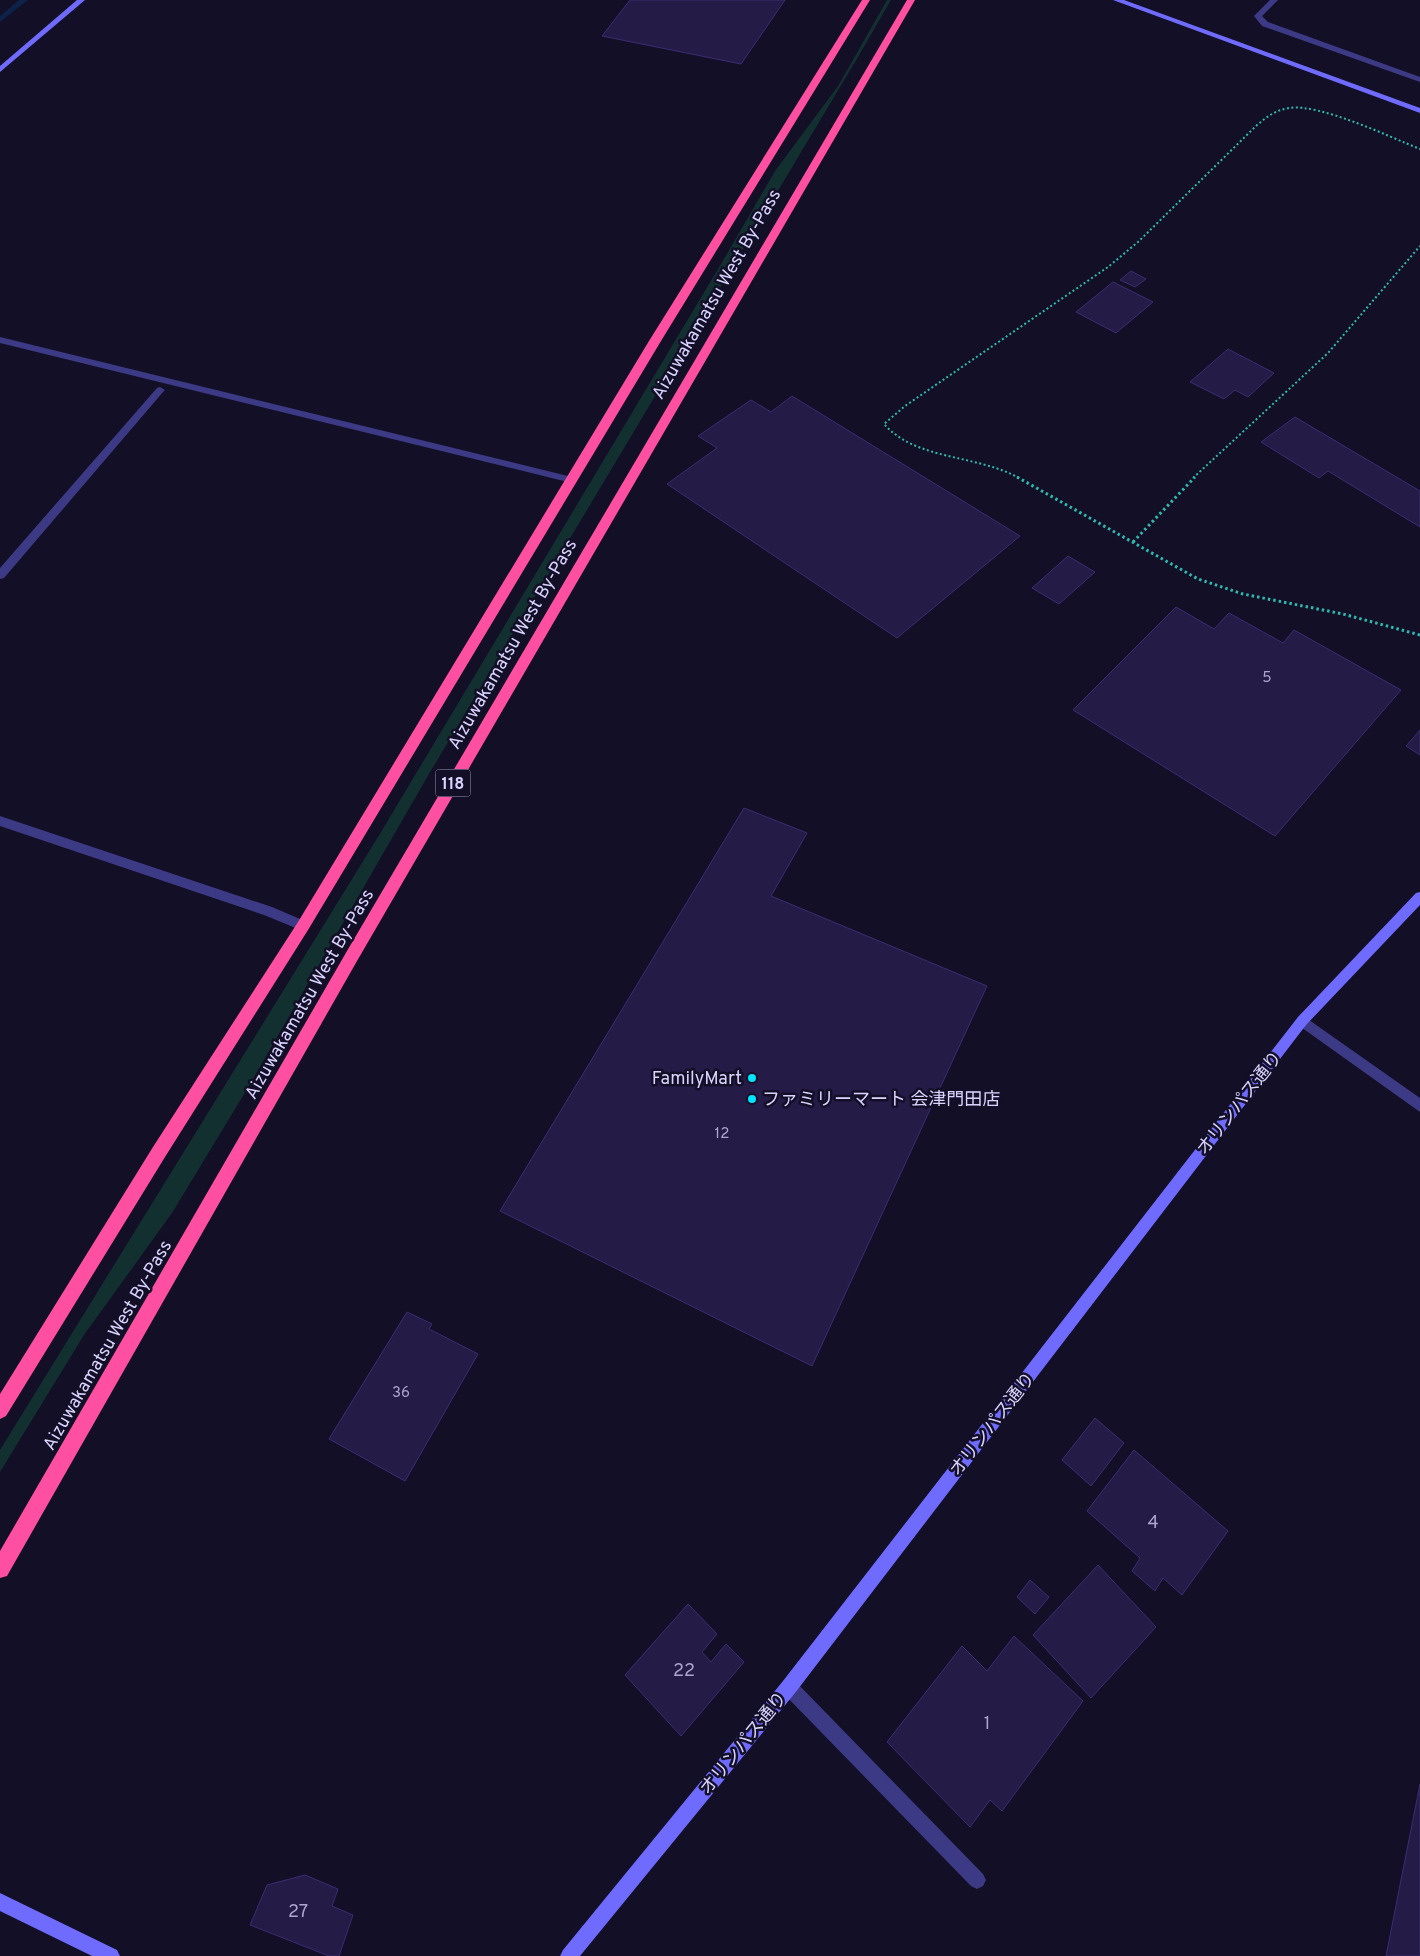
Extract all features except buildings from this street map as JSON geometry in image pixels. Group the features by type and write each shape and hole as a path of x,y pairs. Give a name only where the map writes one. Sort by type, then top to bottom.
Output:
{"highway":[{"name":"Aizuwakamatsu West By-Pass","path":"0,1410 159,1152 304,926 572,480 866,0"},
{"name":"Aizuwakamatsu West By-Pass","path":"0,1569 362,939 911,0"}],"street":[{"path":"0,70 81,0"},
{"path":"1117,0 1420,111"},
{"path":"1274,0 1258,16 1265,24 1420,80"},
{"path":"0,340 572,480"},
{"path":"0,575 160,390"},
{"path":"0,821 268,911 304,926"},
{"name":"オリンパス通り","path":"569,1956 789,1687 1302,1021 1420,897"},
{"path":"1302,1021 1420,1106"},
{"path":"789,1687 978,1880"},
{"path":"0,1902 111,1956"}],"path":[{"path":"1420,149 1316,110 1302,107 1277,110 1256,126 1138,242 1108,267 905,406 884,424 888,431 922,447 996,466 1048,493 1198,579 1243,594 1343,614 1420,635"},
{"path":"1133,542 1198,474 1328,353 1420,246"}],"green space":[{"path":"887,0 891,0 429,774 249,1086 172,1213 84,1335 0,1472 0,1450 381,832 775,171 838,86"}],"waterway":[{"path":"0,20 24,0"}],"place":[{"name":"FamilyMart","path":"752,1078"},
{"name":"ファミリーマート 会津門田店","path":"752,1099"}]}
